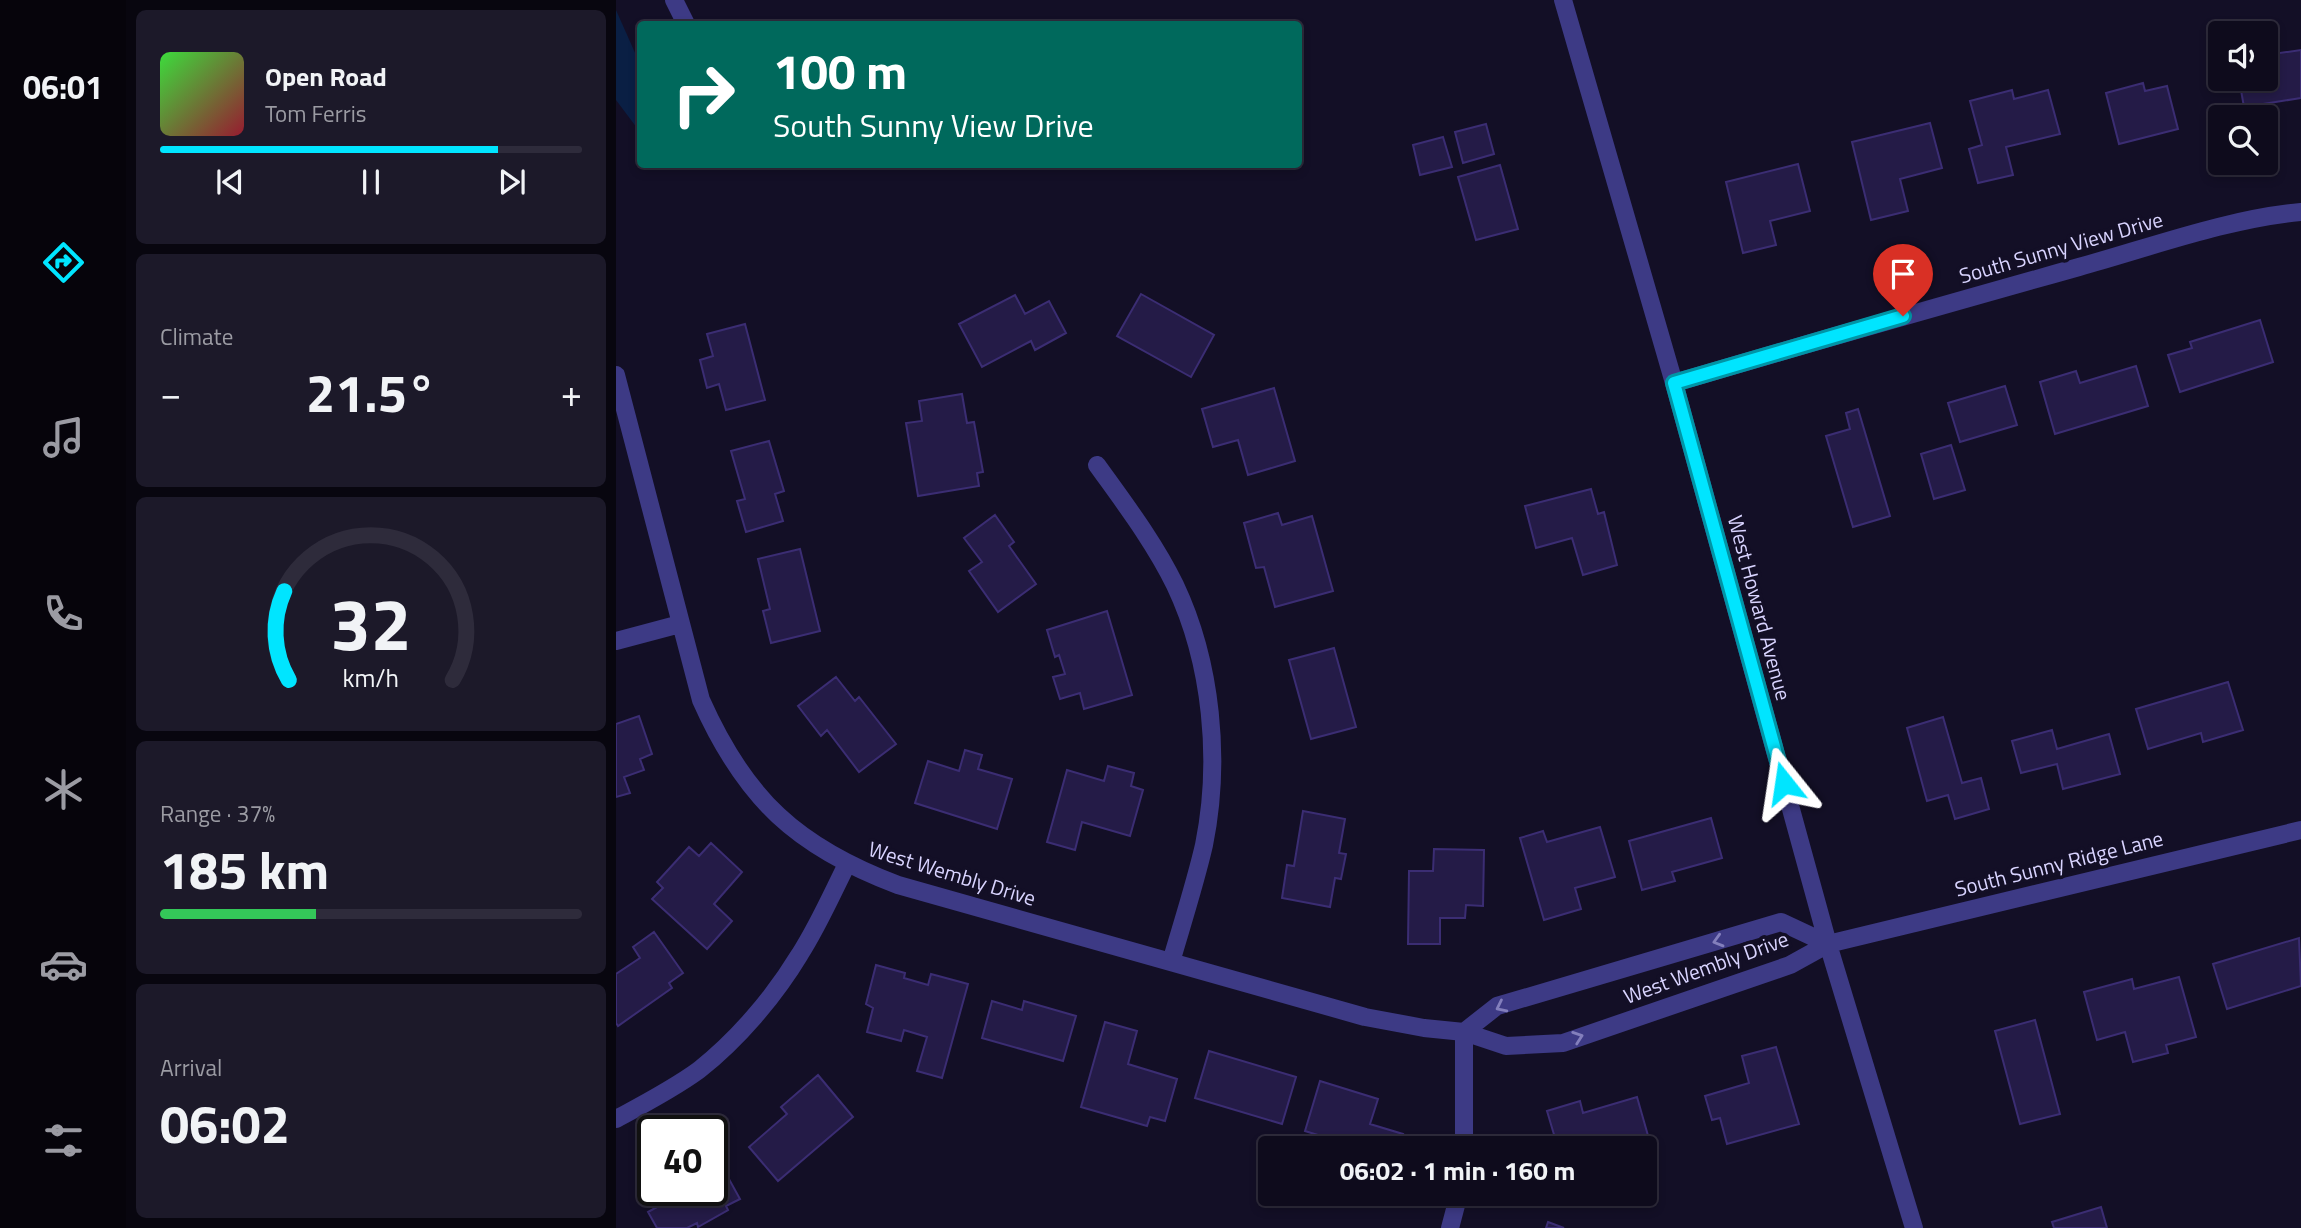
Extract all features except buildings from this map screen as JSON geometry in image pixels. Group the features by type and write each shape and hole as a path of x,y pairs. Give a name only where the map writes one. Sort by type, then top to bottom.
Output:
{"street":[{"path":"674,0 684,21"},
{"name":"West Howard Avenue","path":"1563,0 1674,383 1828,944 1913,1228"},
{"name":"South Sunny View Drive","path":"1674,383 2198,234 2276,215 2301,212"},
{"name":"West Wembly Drive","path":"616,375 701,700 717,738 741,775 760,797 800,835 847,864 898,885 1365,1017 1464,1032 1506,1046 1563,1043 1790,965 1828,944"},
{"path":"1097,465 1141,527 1176,587 1194,638 1205,681 1211,732 1211,788 1204,845 1171,962"},
{"path":"616,641 680,624"},
{"name":"South Sunny Ridge Lane","path":"1828,944 2301,830"},
{"path":"616,1119 651,1101 699,1070 777,990 802,952 847,864"},
{"name":"West Wembly Drive","path":"1464,1032 1497,1006 1781,922 1828,944"},
{"path":"1464,1032 1464,1136"},
{"path":"1450,1228 1456,1206"}],"water":[{"path":"616,10 637,57 637,128 616,100"}],"route":[{"path":"1784,783 1674,383 1903,316"}]}
